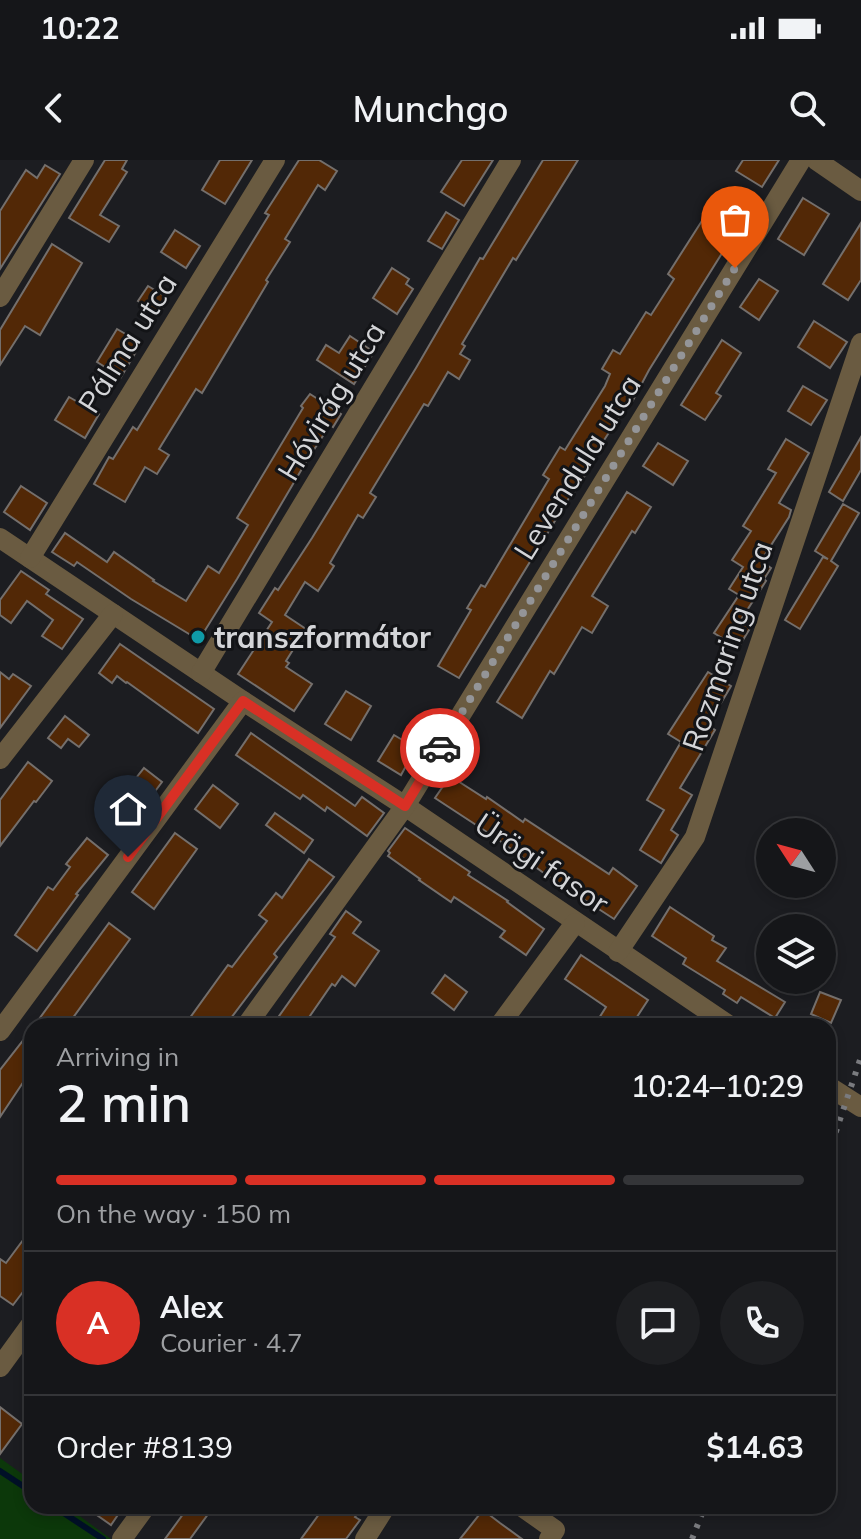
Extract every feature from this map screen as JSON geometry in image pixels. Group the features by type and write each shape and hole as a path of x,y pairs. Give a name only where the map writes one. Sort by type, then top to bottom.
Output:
{"street":[{"path":"0,297 84,160"},
{"name":"Pálma utca","path":"30,558 275,160"},
{"name":"Hóvirág utca","path":"201,673 511,160"},
{"name":"Levendula utca","path":"252,1018 405,806 801,160"},
{"path":"816,160 861,191"},
{"name":"Rozmaring utca","path":"618,952 695,837 861,343"},
{"name":"Ürögi fasor","path":"0,538 718,1018"},
{"path":"0,759 113,614"},
{"path":"0,1031 243,701"},
{"path":"505,1018 575,923"},
{"path":"836,1091 861,1107"},
{"path":"0,1367 24,1334"},
{"path":"122,1539 140,1514"},
{"path":"365,1539 381,1514"},
{"path":"532,1514 555,1530 549,1539"}],"green space":[{"path":"0,1458 24,1475 24,1514 77,1514 111,1539 0,1539"}],"building":[{"path":"105,160 127,160 122,169 127,172 100,215 119,226 109,242 69,218"},
{"path":"220,160 252,160 225,204 202,190"},
{"path":"299,160 319,160 337,171 325,190 318,185 285,239 290,242 266,280 268,282 202,393 196,389 159,449 169,455 157,474 145,467 125,502 94,484 109,457 113,459 133,427 137,430 269,215 265,213"},
{"path":"462,160 493,160 464,206 441,192"},
{"path":"543,160 578,160 516,260 513,258 462,344 465,346 460,354 470,360 459,379 448,372 428,406 424,404 370,493 376,497 363,518 358,515 330,563 334,566 318,591 305,582 285,615 306,629 286,661 289,663 286,667 312,684 294,711 238,674 272,622 259,613 312,538 480,258 483,259"},
{"path":"743,160 779,160 762,187 736,171"},
{"path":"45,165 60,174 0,269 0,211 26,170 37,178"},
{"path":"803,198 829,214 804,255 778,239"},
{"path":"446,212 459,220 442,249 428,241"},
{"path":"705,216 734,234 632,402 630,400 588,465 591,466 459,678 438,666 471,610 467,608 481,585 485,587 549,479 543,475 560,447 565,450 605,386 610,374 602,369 613,350 620,354 646,312 651,315 674,279 668,274"},
{"path":"861,223 861,280 848,300 823,284"},
{"path":"175,230 200,246 186,268 161,252"},
{"path":"52,244 82,263 40,335 25,326 0,365 0,330"},
{"path":"392,268 409,279 406,284 413,289 397,314 373,298"},
{"path":"759,279 778,291 759,320 740,307"},
{"path":"148,286 168,298 159,314 138,301"},
{"path":"814,321 847,342 830,368 798,347"},
{"path":"117,329 141,343 121,377 97,362"},
{"path":"350,336 374,352 354,384 317,360 326,345 339,353"},
{"path":"722,340 741,353 716,393 721,396 705,420 681,405"},
{"path":"803,386 827,400 811,425 788,411"},
{"path":"310,394 341,414 333,427 330,425 306,462 199,640 77,562 74,566 52,552 65,533 107,562 114,552 186,601 208,566 219,573 248,525 237,518"},
{"path":"69,397 99,414 85,438 55,420"},
{"path":"861,437 861,470 843,501 829,492"},
{"path":"786,439 809,453 779,503 791,510 761,561 771,568 742,618 752,625 738,648 714,633 739,595 729,589 743,567 732,560 751,531 743,526 776,473 768,469"},
{"path":"658,443 688,461 673,485 643,466"},
{"path":"21,486 47,503 30,530 4,512"},
{"path":"627,492 651,507 635,533 632,531 592,596 608,606 592,633 582,627 554,674 550,671 522,718 497,702"},
{"path":"843,504 859,513 831,561 838,566 800,629 785,620 823,557 828,559 815,551"},
{"path":"21,571 49,590 46,594 83,619 62,649 42,636 53,620 27,601 11,623 0,615 0,600"},
{"path":"120,644 214,709 198,733 127,682 117,676 112,683 99,673"},
{"path":"0,672 9,679 13,674 31,686 0,728"},
{"path":"708,672 731,686 708,725 715,730 680,788 692,795 671,830 678,835 661,863 640,850 664,810 647,800 681,742 668,734"},
{"path":"346,691 371,706 351,740 325,724"},
{"path":"65,716 89,735 79,747 68,739 61,748 48,738"},
{"path":"251,733 355,806 362,797 384,813 367,836 327,807 325,811 303,795 300,799 236,755"},
{"path":"394,735 416,748 401,775 378,761"},
{"path":"28,762 52,781 0,846 0,800"},
{"path":"144,768 162,782 144,806 125,792"},
{"path":"450,776 523,822 525,819 609,874 613,868 637,886 614,919 435,798"},
{"path":"213,785 238,804 220,828 195,809"},
{"path":"275,813 313,840 304,853 266,825"},
{"path":"405,828 470,872 468,875 544,929 526,955 500,937 505,931 454,897 451,902 388,856 388,851"},
{"path":"175,833 197,849 154,909 132,892"},
{"path":"87,838 108,855 76,894 37,951 15,935 48,887 53,890 70,867 66,864"},
{"path":"309,859 334,877 274,954 277,957 231,1018 190,1018 228,965 232,967 267,921 259,915 276,893 282,898"},
{"path":"670,907 714,936 712,940 726,948 717,961 756,985 756,994 772,994 785,1002 775,1018 741,997 737,1003 723,994 725,990 683,964 686,958 652,936"},
{"path":"346,911 361,922 353,933 379,951 355,986 342,976 335,986 332,984 309,1018 278,1018 335,937 330,934"},
{"path":"109,923 130,939 73,1018 40,1018"},
{"path":"581,955 648,1000 636,1018 599,1018 606,1007 565,979"},
{"path":"445,975 467,992 454,1010 432,993"},
{"path":"819,994 841,1000 833,1018 811,1014"},
{"path":"24,1039 24,1081 0,1117 0,1070"},
{"path":"24,1239 24,1291 13,1305 0,1296 0,1259 6,1263"},
{"path":"0,1407 22,1424 0,1454"},
{"path":"95,1514 119,1514 111,1525"},
{"path":"183,1514 208,1514 190,1539 165,1539"},
{"path":"319,1514 357,1514 355,1517 360,1520 346,1539 301,1539"},
{"path":"480,1514 488,1514 522,1539 460,1539"}],"waterway":[{"path":"0,1471 24,1487"},
{"path":"65,1514 103,1539"}],"railway":[{"path":"836,1131 861,1057"},
{"path":"692,1539 702,1514"}],"way so far":[{"path":"440,748 735,268"}],"place":[{"name":"transzformátor","path":"198,637"}],"route":[{"path":"128,857 243,701 405,806 440,748"}]}
